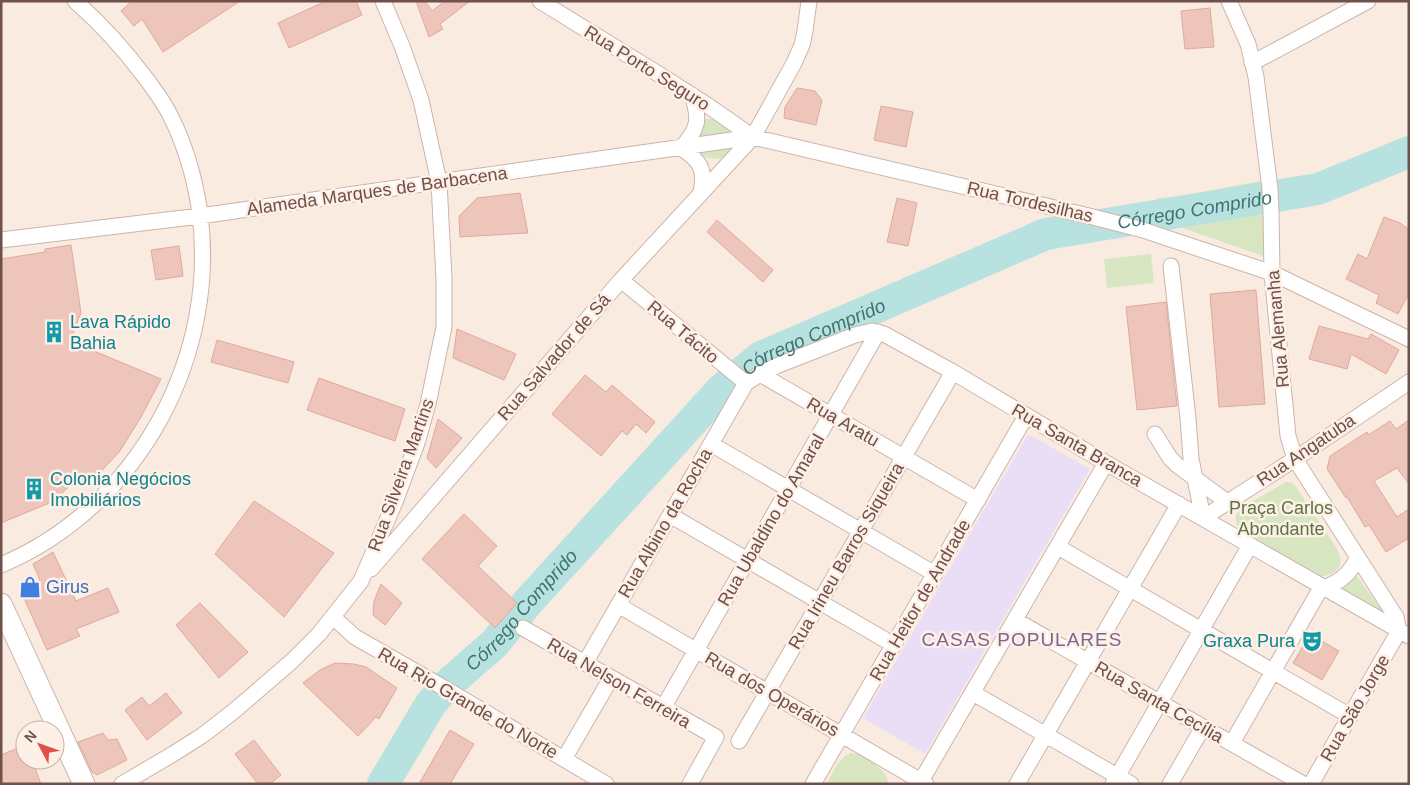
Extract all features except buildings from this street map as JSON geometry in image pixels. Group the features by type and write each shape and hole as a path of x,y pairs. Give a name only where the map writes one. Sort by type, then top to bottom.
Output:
{"main road":[{"path":"1,604 84,784"}],"street":[{"path":"1,565 29,552 70,525 110,489 130,465 158,425 182,374 196,326 200,298 202,266 200,216 197,195 189,165 171,115 155,90 125,52 75,1"},
{"name":"Rua Silveira Martins","path":"122,784 203,735 292,661 319,634 361,581 394,502 416,442 428,404 444,328 444,279 439,182 421,100 402,46 383,1"},
{"name":"Rua Porto Seguro","path":"540,1 692,95 752,137"},
{"name":"Rua Salvador de Sá","path":"361,581 620,280 752,137 802,46 810,1"},
{"name":"Rua Alemanha","path":"1229,1 1248,44 1256,77 1270,189 1272,273 1288,436 1295,459 1396,617 1404,634"},
{"path":"1252,63 1368,1"},
{"path":"692,95 698,116 696,128 681,148 696,158 700,164 704,182 701,192"},
{"name":"Alameda Marques de Barbacena","path":"1,240 200,216 752,137"},
{"name":"Rua Tordesilhas","path":"752,137 1143,230 1272,273 1409,339"},
{"path":"1171,266 1191,459 1203,518"},
{"name":"Rua Tácito","path":"620,280 740,379"},
{"path":"740,379 760,374 855,335 872,331 878,332"},
{"name":"Rua Santa Branca","path":"878,332 952,372 1106,463 1404,634"},
{"name":"Rua Ubaldino do Amaral","path":"663,708 878,332"},
{"name":"Rua Irineu Barros Siqueira","path":"739,741 952,372"},
{"name":"Rua Aratu","path":"760,374 978,500"},
{"name":"Rua Albino da Rocha","path":"584,663 711,444 740,379"},
{"name":"Rua Angatuba","path":"1203,518 1409,382"},
{"name":"Rua Heitor de Andrade","path":"813,784 1026,416"},
{"path":"1155,434 1170,458 1177,465 1227,502"},
{"path":"711,444 935,574"},
{"path":"915,780 973,693 1106,463"},
{"path":"1017,784 1179,504"},
{"path":"670,515 894,645"},
{"path":"1115,780 1250,545"},
{"path":"1058,547 1350,716"},
{"path":"1232,743 1323,587 1331,585 1348,574 1357,557"},
{"name":"Rua dos Operários","path":"618,605 842,735 915,780"},
{"name":"Rua Rio Grande do Norte","path":"333,617 355,637 606,784"},
{"name":"Rua Santa Cecília","path":"1015,620 1303,784"},
{"name":"Rua Nelson Ferreira","path":"523,628 716,737 690,784"},
{"name":"Rua São Jorge","path":"1311,784 1350,716 1404,634"},
{"path":"564,759 611,678"},
{"path":"973,693 1046,735 1115,780 1131,784"},
{"path":"1170,784 1203,727"}],"shaded area":[{"path":"1028,434 1090,469 925,754 863,718"}],"green space":[{"path":"706,119 717,119 731,127 735,140 733,153 716,159 700,154 696,135 698,127"},
{"path":"1260,181 1266,257 1142,214 1158,198 1176,197"},
{"path":"1151,254 1154,283 1107,288 1104,259"},
{"name":"Praça Carlos Abondante","path":"1286,482 1291,482 1296,487 1337,549 1340,555 1340,565 1334,572 1318,577 1238,527 1236,517 1237,512 1241,508"},
{"name":"Praça Carlos Abondante","path":"1354,572 1386,616 1336,589 1349,584"},
{"path":"851,753 862,756 880,768 888,784 827,784 839,762"}],"waterway":[{"name":"Córrego Comprido","path":"383,784 430,705 447,685 495,643 527,603 722,389 761,357 1046,234 1318,189 1409,152"}],"place":[{"name":"Lava Rápido Bahia","path":"54,332"},
{"name":"Colonia Negócios Imobiliários","path":"34,489"},
{"name":"Girus","path":"30,587"},
{"name":"Graxa Pura","path":"1312,641"}],"district":[{"name":"CASAS POPULARES","path":"1022,639"}]}
